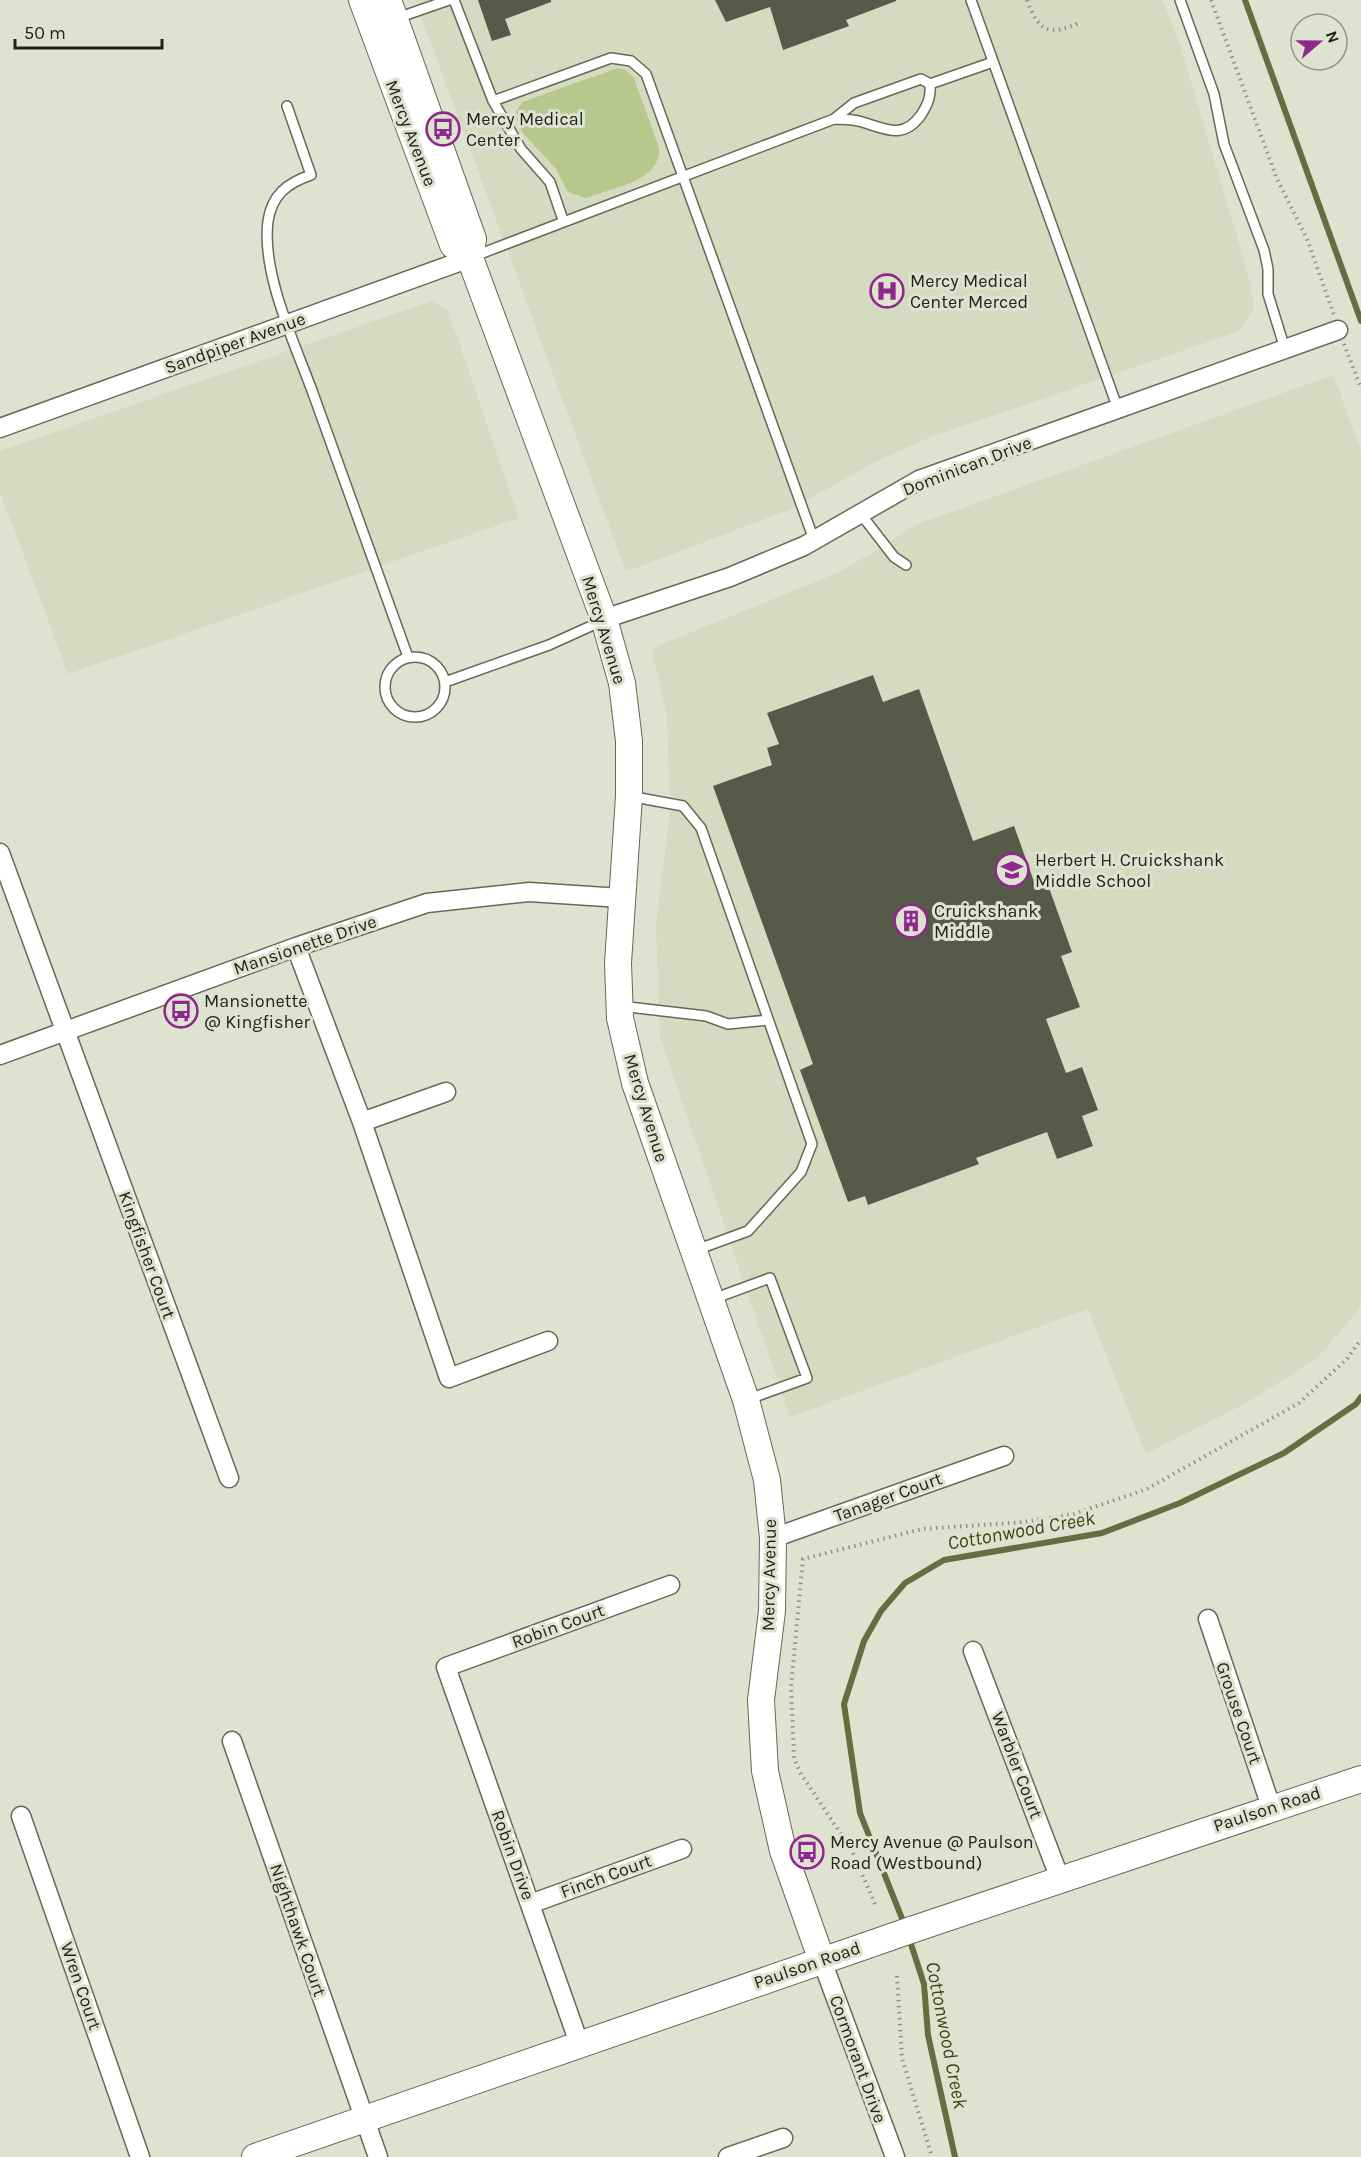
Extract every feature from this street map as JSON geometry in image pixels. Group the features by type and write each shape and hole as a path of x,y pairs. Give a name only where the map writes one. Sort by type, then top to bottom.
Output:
{"street":[{"name":"Mercy Avenue","path":"362,0 453,245 470,258"},
{"name":"Mercy Avenue","path":"391,9 474,239 470,258 604,620 622,682 629,741 629,796 618,963 620,1006 635,1083 746,1400 767,1480 772,1538 772,1611 761,1700 765,1771 783,1851 822,1960"},
{"name":"Sandpiper Avenue","path":"0,428 470,258"},
{"name":"Dominican Drive","path":"604,620 730,577 814,540 920,480 1338,330"},
{"name":"Kingfisher Court","path":"0,853 229,1478"},
{"name":"Mansionette Drive","path":"0,1055 296,947 428,903 529,892 621,898"},
{"path":"296,947 362,1122 449,1378 548,1341"},
{"path":"362,1122 446,1092"},
{"name":"Tanager Court","path":"772,1538 1004,1456"},
{"name":"Robin Court","path":"446,1666 670,1585"},
{"name":"Grouse Court","path":"1208,1620 1271,1807"},
{"name":"Warbler Court","path":"973,1651 1060,1879"},
{"name":"Robin Drive","path":"446,1666 579,2043"},
{"name":"Nighthawk Court","path":"232,1741 378,2157"},
{"name":"Paulson Road","path":"255,2157 579,2043 1271,1807 1361,1779"},
{"name":"Wren Court","path":"21,1816 140,2157"},
{"name":"Finch Court","path":"530,1904 682,1849"},
{"name":"Cormorant Drive","path":"822,1960 895,2157"},
{"path":"728,2157 783,2138"}],"lane":[{"path":"391,9 449,0"},
{"path":"454,0 493,101 521,149 550,182 563,220"},
{"path":"971,0 1118,409"},
{"path":"1180,0 1214,94 1224,144 1264,250 1268,269 1268,294 1285,349"},
{"path":"493,101 611,58 631,61 645,75 814,540"},
{"path":"470,258 563,220 834,119 854,103 921,79 930,84 993,62"},
{"path":"834,119 850,119 896,133 916,121 926,107 931,96 930,84"},
{"path":"286,106 311,175 292,181 275,197 268,222 268,254 288,324 408,657"},
{"path":"860,513 894,557 906,565"},
{"path":"445,682 549,645 604,620"},
{"path":"408,657 428,659 436,665 445,682 445,692 435,710 417,717 397,712 386,696 384,686 391,668 408,657"},
{"path":"629,796 684,806 701,828 812,1144 801,1172 748,1231 694,1251"},
{"path":"620,1006 706,1016 728,1024 768,1020"},
{"path":"711,1300 770,1278 807,1378 746,1400"}],"path":[{"path":"1027,0 1033,16 1046,29 1054,31 1081,22"},
{"path":"1211,0 1277,179 1307,240 1338,330 1361,387"},
{"path":"875,1904 851,1849 801,1774 794,1758 791,1687 803,1559 922,1529 1024,1522 1074,1514 1147,1489 1299,1403 1347,1359 1361,1339"},
{"path":"897,1976 902,2058 932,2157"}],"shaded area":[{"name":"Mercy Medical Center Merced","path":"415,0 1163,0 1181,48 1248,274 1254,307 1240,331 928,438 871,464 791,509 631,570 625,569"},
{"path":"432,301 448,311 519,518 68,674 0,492 0,451"},
{"name":"Herbert H. Cruickshank Middle School","path":"1333,375 1361,451 1361,1301 1357,1312 1319,1356 1252,1400 1146,1454 1088,1309 790,1417 660,1037 656,927 670,812 667,716 652,651 662,644 842,571 918,524"}],"green space":[{"path":"618,68 626,70 634,78 659,148 657,160 652,169 633,182 586,198 568,192 556,169 523,133 514,115 522,102"}],"building":[{"path":"478,0 551,0 551,2 505,19 511,35 492,41"},
{"path":"715,0 896,1 846,20 849,26 783,50 770,7 726,22"},
{"name":"Cruickshank Middle","path":"873,675 883,702 919,689 973,841 1014,826 1037,890 1048,885 1072,952 1061,956 1080,1007 1046,1019 1066,1073 1082,1067 1098,1110 1082,1116 1093,1146 1057,1159 1047,1132 976,1158 979,1164 868,1205 865,1196 848,1202 800,1070 813,1064 713,786 772,765 767,748 779,744 767,713"}],"waterway":[{"name":"Cottonwood Creek","path":"1245,0 1361,321"},
{"name":"Cottonwood Creek","path":"905,1926 860,1813 844,1704 864,1641 881,1611 905,1583 944,1560 1102,1533 1180,1503 1284,1453 1356,1404 1361,1397"},
{"name":"Cottonwood Creek","path":"909,1938 924,1984 928,2035 955,2157"}],"place":[{"name":"Mercy Medical Center","path":"443,129"},
{"name":"Mercy Medical Center Merced","path":"887,291"},
{"name":"Herbert H. Cruickshank Middle School","path":"1012,870"},
{"name":"Cruickshank Middle","path":"911,921"},
{"name":"Mansionette @ Kingfisher","path":"181,1011"},
{"name":"Mercy Avenue @ Paulson Road (Westbound)","path":"807,1852"}]}
